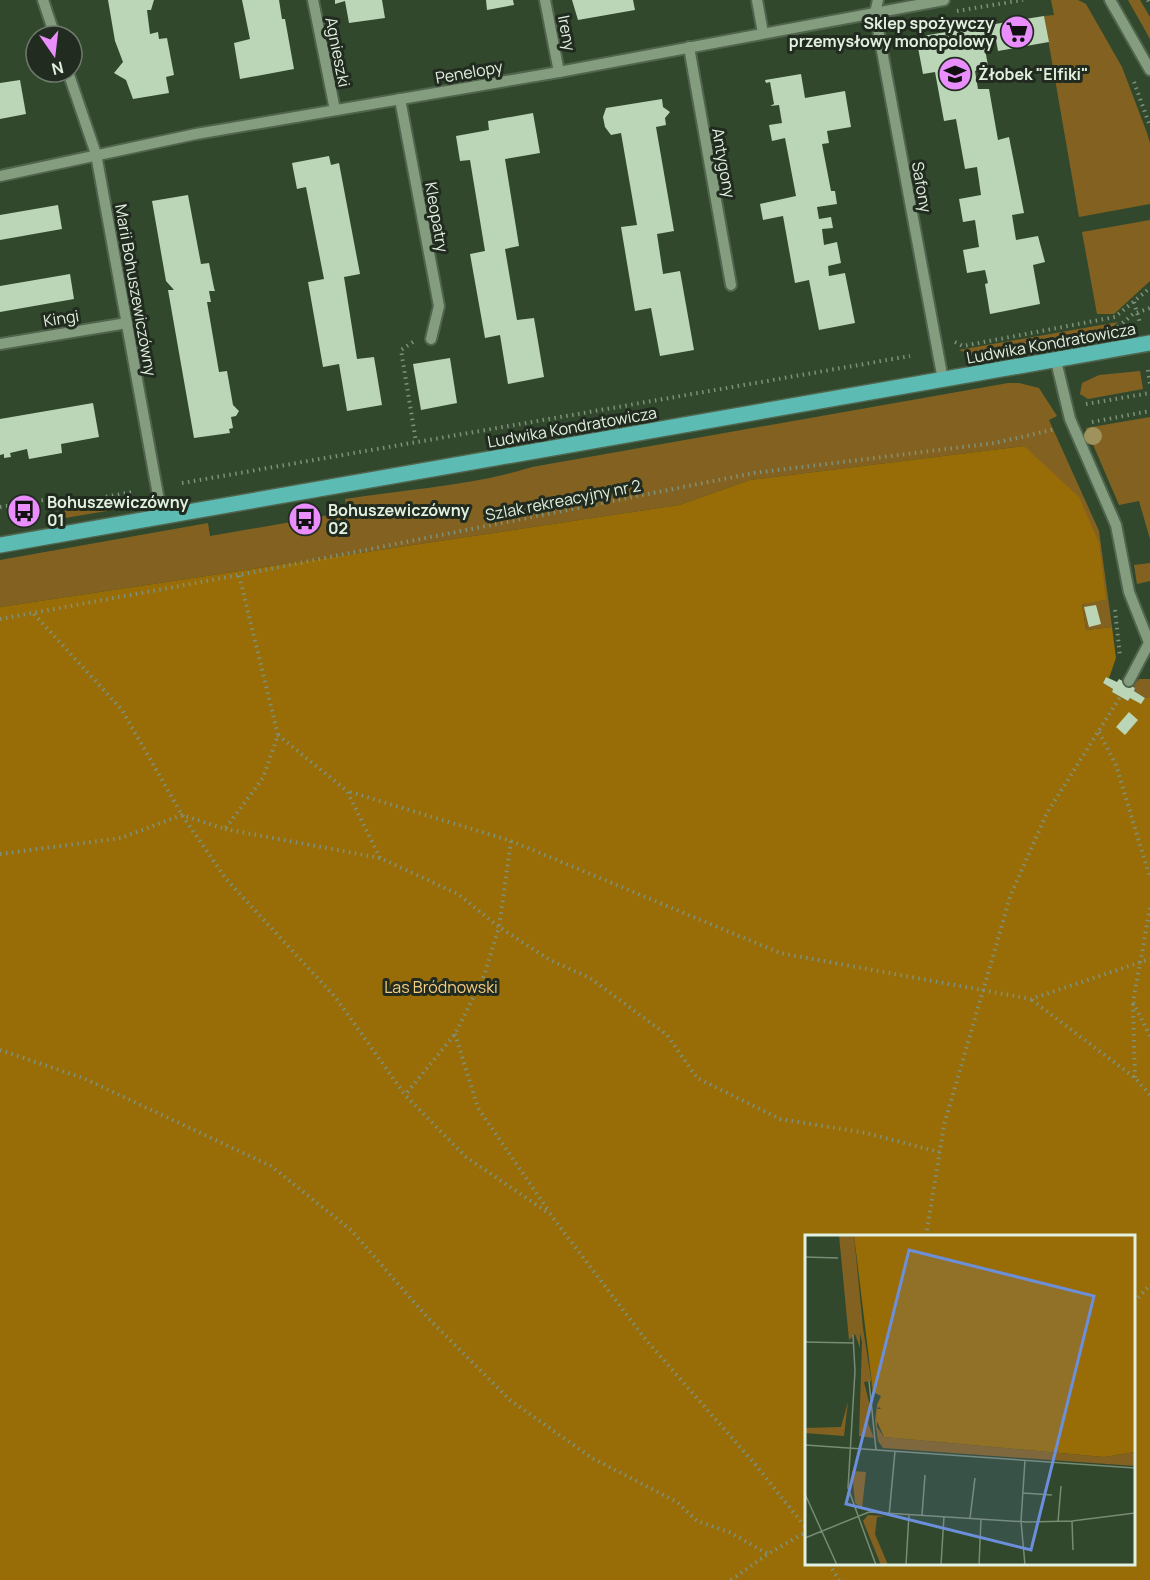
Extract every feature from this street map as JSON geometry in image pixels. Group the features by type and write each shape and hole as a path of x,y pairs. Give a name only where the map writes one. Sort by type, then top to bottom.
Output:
{"main road":[{"name":"Ludwika Kondratowicza","path":"0,545 1150,343"}],"street":[{"path":"43,0 52,24"},
{"name":"Agnieszki","path":"313,0 335,110"},
{"name":"Ireny","path":"545,0 559,72"},
{"path":"757,0 764,33"},
{"name":"Safony","path":"878,0 875,13 943,380"},
{"name":"Penelopy","path":"0,176 96,154 559,72 944,0"},
{"path":"1110,0 1150,70"},
{"name":"Antygony","path":"689,47 731,285"},
{"name":"Marii Bohuszewiczówny","path":"72,84 96,154 162,517"},
{"name":"Kleopatry","path":"400,99 438,306 432,336"},
{"name":"Kingi","path":"0,344 127,323"},
{"path":"1056,361 1066,408 1116,525 1126,581 1150,644 1129,681"}],"path":[{"path":"956,12 1023,0"},
{"path":"952,339 963,346 1115,317 1150,288"},
{"path":"1134,302 1140,323"},
{"path":"416,442 401,350 432,336"},
{"path":"182,483 910,356"},
{"path":"1148,369 1150,384"},
{"path":"1066,408 1150,393"},
{"path":"1084,423 1150,411"},
{"name":"Szlak rekreacyjny nr 2","path":"0,619 240,575 754,473 995,443 1062,428"},
{"path":"0,507 50,499 67,504 132,492"},
{"path":"225,829 263,778 278,735 240,575"},
{"path":"34,614 122,710 182,815 226,879 336,999 405,1095 466,1157 550,1214"},
{"path":"926,1235 944,1125 1011,894 1047,813 1120,697"},
{"path":"1099,732 1116,765 1150,878"},
{"path":"278,735 347,791 511,841 780,953 1031,999 1135,1078 1150,1095"},
{"path":"347,791 380,858"},
{"path":"0,854 121,838 182,815 225,829 380,858 458,894 499,927 550,960 590,978 667,1035 698,1078 780,1119 866,1133 939,1152"},
{"path":"405,1095 455,1034 484,976 499,927 511,841"},
{"path":"1135,1078 1133,1002 1150,908"},
{"path":"1031,999 1150,959"},
{"path":"1133,1002 1150,1036"},
{"path":"455,1034 478,1108 550,1214 646,1340 755,1464 805,1527"},
{"path":"0,1050 83,1078 271,1166 351,1230 427,1317 510,1400 592,1458 677,1502 697,1521 729,1532 768,1554"},
{"path":"1135,1301 1150,1285"},
{"path":"731,1580 805,1531"},
{"path":"830,1565 839,1580"}],"shaded area":[{"path":"1051,0 1078,0 1086,4 1122,67 1150,143 1150,204 1079,217 1044,16 1054,15"},
{"path":"1128,0 1140,0 1150,17 1150,39"},
{"path":"1150,220 1150,281 1114,314 1097,314 1082,232"},
{"path":"1118,322 1107,332 1067,343 992,357 976,357 959,350"},
{"path":"1140,371 1143,389 1088,399 1080,394 1082,383 1099,375"},
{"path":"1008,383 1039,388 1057,416 1049,420 1099,531 1112,627 1086,630 1082,603 1106,600 1024,446 750,480 679,505 0,607 0,560 208,523 210,536 291,522 292,526 318,521 318,517 347,512 345,499 486,479 532,467"},
{"path":"1150,417 1150,539 1139,501 1119,505 1086,428"},
{"path":"131,497 113,510 65,518 64,512 67,508"},
{"path":"1150,563 1150,581 1137,584 1134,565"},
{"path":"1139,679 1150,679 1150,697 1145,698 1134,691 1133,686"}],"green space":[{"name":"Las Bródnowski","path":"1024,446 1079,497 1099,543 1106,600 1082,604 1086,630 1112,627 1116,658 1109,678 1106,677 1103,683 1113,689 1112,692 1128,701 1130,698 1141,703 1145,698 1150,697 1150,1580 0,1580 0,607 679,505 750,480"}],"building":[{"path":"108,0 154,0 151,10 147,10 150,34 158,32 159,39 167,38 174,75 166,77 169,93 133,99 126,80 114,73 123,62 115,41"},
{"path":"242,0 279,0 282,19 285,19 294,69 240,79 234,43 250,39"},
{"path":"335,0 382,0 385,18 349,23 345,1 335,4"},
{"path":"486,0 513,0 514,5 487,10"},
{"path":"572,0 633,0 635,10 578,20"},
{"path":"1044,16 1049,42 998,51 996,40 984,43 988,66 975,71 978,89 989,89 998,140 1009,137 1024,213 1012,215 1016,240 1038,236 1045,262 1033,265 1040,304 990,314 985,270 967,273 963,250 979,247 975,220 963,222 959,199 981,195 977,167 965,169 956,119 944,121 935,72 923,74 916,37"},
{"path":"801,74 805,98 845,91 851,127 827,131 829,143 822,144 831,191 835,191 837,204 817,207 819,219 831,217 833,228 822,229 824,245 837,242 841,263 828,266 829,276 845,273 855,323 819,330 809,280 795,283 783,216 763,220 760,204 796,196 785,138 772,141 769,125 782,123 779,105 770,106 774,104 770,82 766,83 765,80"},
{"path":"20,80 26,114 0,119 0,83"},
{"path":"662,99 663,107 670,112 665,118 666,125 656,127 674,231 657,234 663,274 680,271 694,350 660,356 651,308 635,311 621,227 637,225 621,133 611,135 605,127 603,117 606,108"},
{"path":"533,113 540,153 505,159 519,246 505,249 517,320 534,318 544,377 508,384 500,335 485,338 470,254 485,251 470,160 460,161 456,136 489,130 488,121"},
{"path":"329,156 331,165 339,163 360,274 344,277 357,359 374,357 382,405 347,411 339,364 323,367 308,282 324,279 306,187 297,189 292,163"},
{"path":"188,195 201,264 209,263 215,291 209,291 211,302 207,302 219,372 227,371 233,405 239,411 236,416 231,417 233,428 229,429 230,433 194,438 168,290 174,290 166,281 152,201"},
{"path":"58,205 62,229 0,240 0,215"},
{"path":"70,274 74,299 0,312 0,286"},
{"path":"450,358 457,403 421,410 413,364"},
{"path":"93,403 99,437 61,444 62,453 29,459 27,449 10,453 11,457 4,458 4,454 0,455 0,419"},
{"path":"1096,605 1101,624 1089,627 1084,607"},
{"path":"1106,677 1117,682 1119,679 1135,688 1134,691 1145,698 1141,704 1130,698 1128,701 1112,692 1113,689 1103,683"},
{"path":"1129,712 1138,720 1125,735 1116,727"}],"place":[{"name":"Sklep spożywczy przemysłowy monopolowy","path":"1017,32"},
{"name":"Żłobek \"Elfiki\"","path":"955,74"},
{"name":"Bohuszewiczówny 01","path":"24,511"},
{"name":"Bohuszewiczówny 02","path":"305,519"}]}
